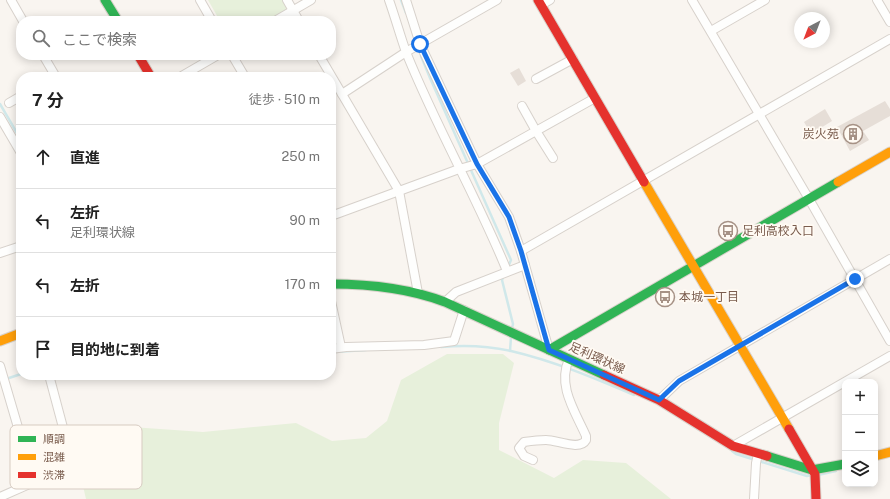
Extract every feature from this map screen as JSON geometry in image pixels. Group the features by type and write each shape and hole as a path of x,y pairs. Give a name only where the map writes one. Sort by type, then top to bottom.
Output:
{"street":[{"path":"11,0 20,16"},
{"path":"105,0 115,16"},
{"path":"200,0 209,16"},
{"path":"287,0 296,16"},
{"path":"283,16 311,0"},
{"path":"389,0 406,52 459,169 490,229 507,272"},
{"path":"406,0 420,44 477,164 509,217 521,251 549,350 890,152"},
{"path":"342,94 406,52 497,0"},
{"path":"550,0 540,2 692,266 815,474 816,499"},
{"path":"692,0 809,199 890,341"},
{"path":"711,31 765,0"},
{"path":"877,0 890,22"},
{"path":"521,251 644,182 890,39"},
{"path":"536,79 573,59"},
{"path":"46,60 53,72"},
{"path":"141,60 148,72"},
{"path":"189,72 209,60"},
{"path":"235,60 242,72"},
{"path":"322,60 329,72"},
{"path":"336,84 398,191 418,293"},
{"path":"336,214 459,169 477,164 595,98"},
{"path":"9,103 16,99"},
{"path":"522,106 553,158"},
{"path":"0,117 3,129 16,146"},
{"path":"0,253 16,248"},
{"path":"659,400 679,381 890,259"},
{"path":"444,302 456,292 525,265"},
{"name":"足利環状線","path":"336,284 366,284 392,287 418,293 464,310 549,350 567,364 659,400 733,446 757,459 815,474 842,465"},
{"path":"336,348 424,345 454,341 464,310"},
{"path":"336,324 341,347"},
{"path":"0,341 16,335"},
{"path":"733,446 890,356"},
{"path":"533,460 524,456 519,448 524,442 547,440 577,445 583,444 586,440 586,436 566,390 564,381 567,364"},
{"path":"0,366 17,425"},
{"path":"51,380 63,425"},
{"path":"878,455 890,452"},
{"path":"754,499 757,459"},
{"path":"0,497 18,489"}],"green space":[{"path":"208,0 283,0 287,6 285,11 276,16 217,16"},
{"path":"447,354 503,354 514,363 499,423 499,450 554,478 583,460 626,463 671,499 86,499 84,489 142,489 142,428 203,432 296,423 332,441 366,438 387,421 401,380"}],"building":[{"path":"519,68 526,81 518,86 510,73"},
{"path":"885,101 890,109 890,116 863,131 869,140 850,151 837,127"},
{"path":"825,109 832,121 811,134 804,122"}],"waterway":[{"path":"401,0 406,13"},
{"path":"421,56 511,260 508,267"},
{"path":"0,104 16,131"},
{"path":"504,275 502,280 513,324 512,328"},
{"path":"510,351 511,337"},
{"path":"441,347 476,346 511,351 589,376 634,395"},
{"path":"336,352 366,350"},
{"path":"9,378 16,376"},
{"path":"732,451 736,454 807,476 813,475"},
{"path":"818,475 836,471"}],"traffic: fast":[{"path":"105,0 115,16"},
{"path":"549,350 838,182"},
{"path":"336,284 375,286 403,290 431,297 604,375"},
{"path":"767,456 812,470 842,465"}],"traffic: slow":[{"path":"838,182 890,152"},
{"path":"644,182 789,429"},
{"path":"0,341 16,335"},
{"path":"878,455 890,452"}],"traffic: jam":[{"path":"538,0 644,182"},
{"path":"141,60 148,72"},
{"path":"604,375 659,400 733,446 767,456"},
{"path":"789,429 815,474 816,499"}],"place":[{"name":"炭火苑","path":"853,134"},
{"name":"足利高校入口","path":"728,231"},
{"name":"本城一丁目","path":"665,297"}],"route":[{"path":"420,44 477,164 509,217 521,251 549,350 659,400 679,381 855,279"}]}
